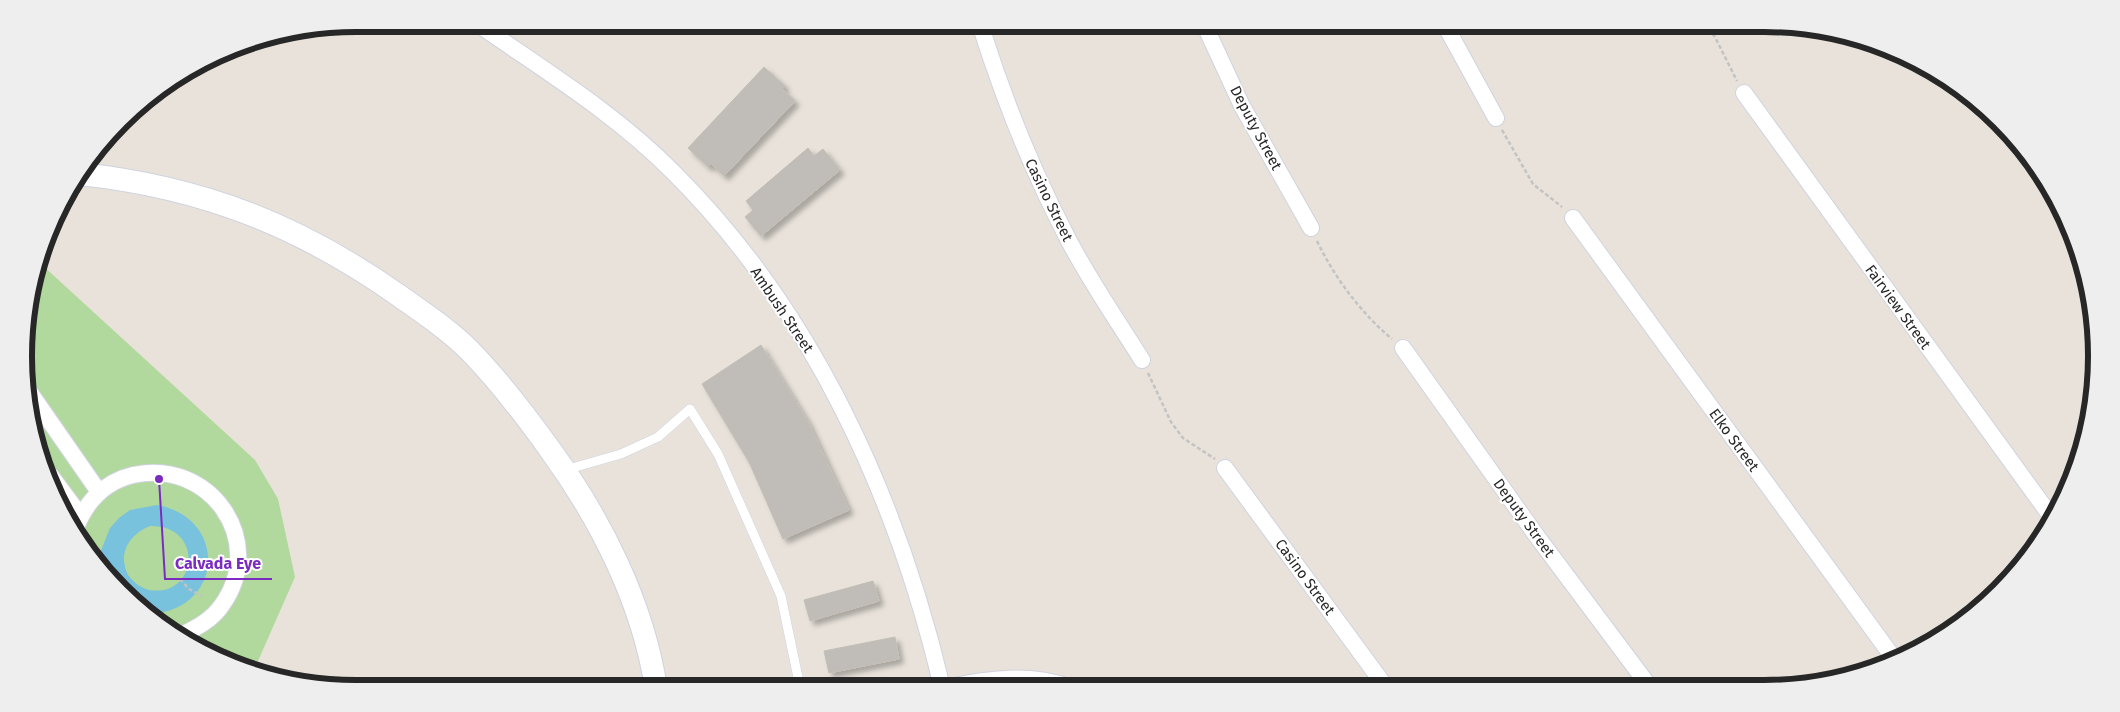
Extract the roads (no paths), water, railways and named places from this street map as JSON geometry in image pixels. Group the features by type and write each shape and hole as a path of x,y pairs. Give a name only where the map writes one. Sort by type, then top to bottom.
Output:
{"main road":[{"path":"88,175 179,190 214,199 258,216 314,242 364,272 439,324 469,350 514,401 565,470 603,534 628,588 639,619 654,680"}],"street":[{"name":"Ambush Street","path":"489,32 585,98 635,137 673,172 716,219 780,301 836,394 872,472 934,651 940,680"},
{"name":"Casino Street","path":"983,32 995,71 1036,175 1068,239 1142,360"},
{"name":"Deputy Street","path":"1208,32 1242,106 1311,228"},
{"path":"1449,32 1496,118"},
{"name":"Fairview Street","path":"1744,93 2047,511"},
{"name":"Elko Street","path":"1573,218 1890,654"},
{"name":"Deputy Street","path":"1403,348 1536,535 1644,680"},
{"path":"36,401 99,492"},
{"name":"Casino Street","path":"1225,468 1381,680"},
{"path":"78,522 99,492 122,478 149,472 176,474 200,485 220,504 234,528 238,554 235,581 222,606 203,625 188,632"},
{"path":"993,680 1010,678 1029,680"}],"lane":[{"path":"565,470 621,454 658,437 690,410 718,454 781,596 799,680"}],"water":[{"path":"157,505 180,513 196,527 206,544 208,562 204,580 193,596 176,608 158,612 127,585 100,554 110,528 130,510","holes":["150,526 168,529 180,537 187,548 188,561 185,573 178,583 165,590 149,590 132,580 128,575 124,559 127,545 131,539"]}],"place":[{"name":"Calvada Eye","path":"159,479"}]}
